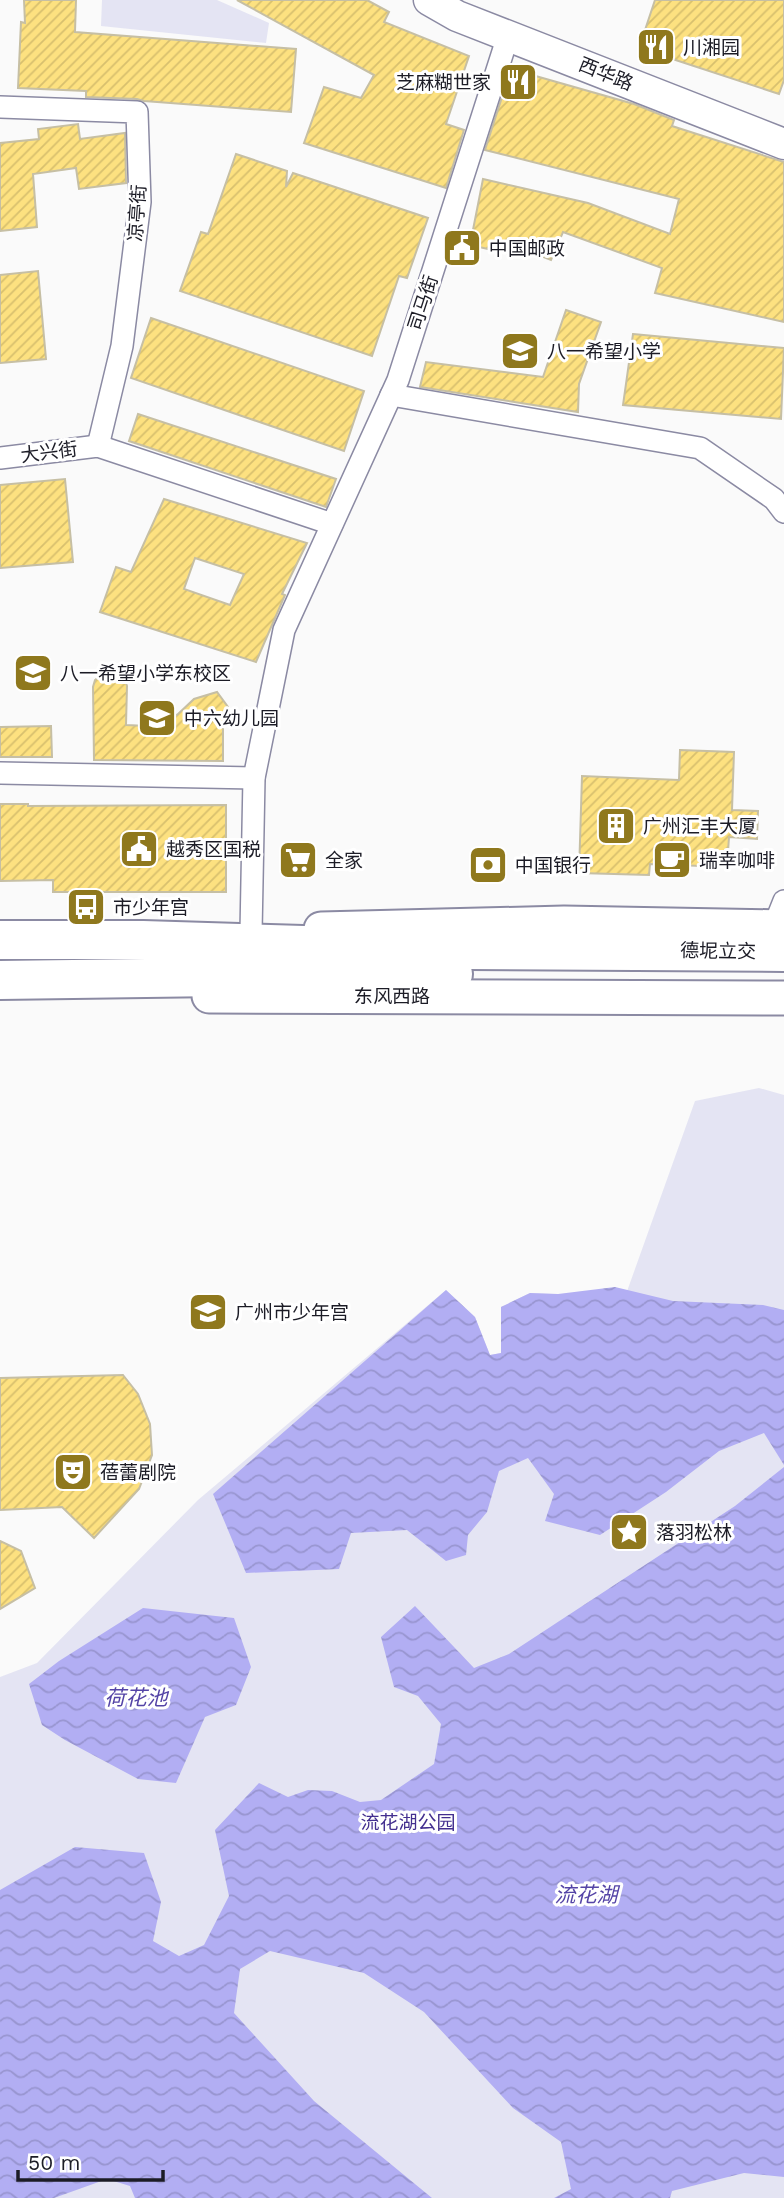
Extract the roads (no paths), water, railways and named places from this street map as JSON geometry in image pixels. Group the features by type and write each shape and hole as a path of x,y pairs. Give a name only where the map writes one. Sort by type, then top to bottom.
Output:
{"highway":[{"name":"德坭立交","path":"652,960 782,926"},
{"path":"0,940 143,940 457,950 652,960"},
{"name":"德坭立交","path":"652,960 784,974"},
{"name":"东风西路","path":"0,980 652,960"}],"main road":[{"path":"143,940 251,932 564,923 782,926"},
{"name":"东风西路","path":"0,996 784,998"}],"street":[{"name":"西华路","path":"429,0 457,16 784,145"},
{"name":"司马街","path":"251,932 254,778 284,631 398,380 508,36"},
{"name":"凉亭街","path":"0,107 137,113 141,202 122,346 98,446"},
{"path":"391,395 700,448 774,499 784,512"},
{"path":"98,446 332,524"},
{"name":"大兴街","path":"0,458 98,446"},
{"path":"0,773 254,778"}],"water":[{"path":"615,1287 673,1301 763,1305 784,1310 784,1465 764,1433 719,1451 666,1492 600,1535 545,1521 554,1494 528,1458 499,1471 487,1512 468,1535 466,1555 446,1561 407,1530 351,1533 339,1569 246,1573 213,1494 446,1290 475,1317 490,1355 501,1353 501,1307 530,1293 558,1294"},
{"name":"流花湖","path":"784,1467 784,2177 744,2173 672,2191 670,2198 554,2198 571,2189 561,2142 513,2108 424,2012 364,1973 270,1951 240,1969 234,2013 314,2101 432,2198 135,2198 130,2186 107,2179 54,2198 0,2198 0,1890 75,1847 144,1853 161,1902 153,1941 179,1956 204,1945 229,1896 215,1830 259,1783 288,1797 308,1790 332,1791 360,1802 381,1800 434,1764 441,1724 418,1696 394,1687 381,1637 415,1606 474,1668 509,1654 735,1506"},
{"name":"荷花池","path":"143,1608 234,1618 251,1667 236,1705 205,1717 176,1783 138,1779 42,1725 29,1684 59,1661"}],"place":[{"name":"川湘园","path":"656,47"},
{"name":"芝麻糊世家","path":"518,82"},
{"name":"中国邮政","path":"462,248"},
{"name":"八一希望小学","path":"520,351"},
{"name":"八一希望小学东校区","path":"33,673"},
{"name":"中六幼儿园","path":"157,718"},
{"name":"广州汇丰大厦","path":"616,826"},
{"name":"越秀区国税","path":"139,849"},
{"name":"全家","path":"298,860"},
{"name":"瑞幸咖啡","path":"672,860"},
{"name":"中国银行","path":"488,865"},
{"name":"市少年宫","path":"86,907"},
{"name":"广州市少年宫","path":"208,1312"},
{"name":"蓓蕾剧院","path":"73,1472"},
{"name":"落羽松林","path":"629,1532"}],"park label":[{"name":"流花湖公园","path":"408,1822"}]}
